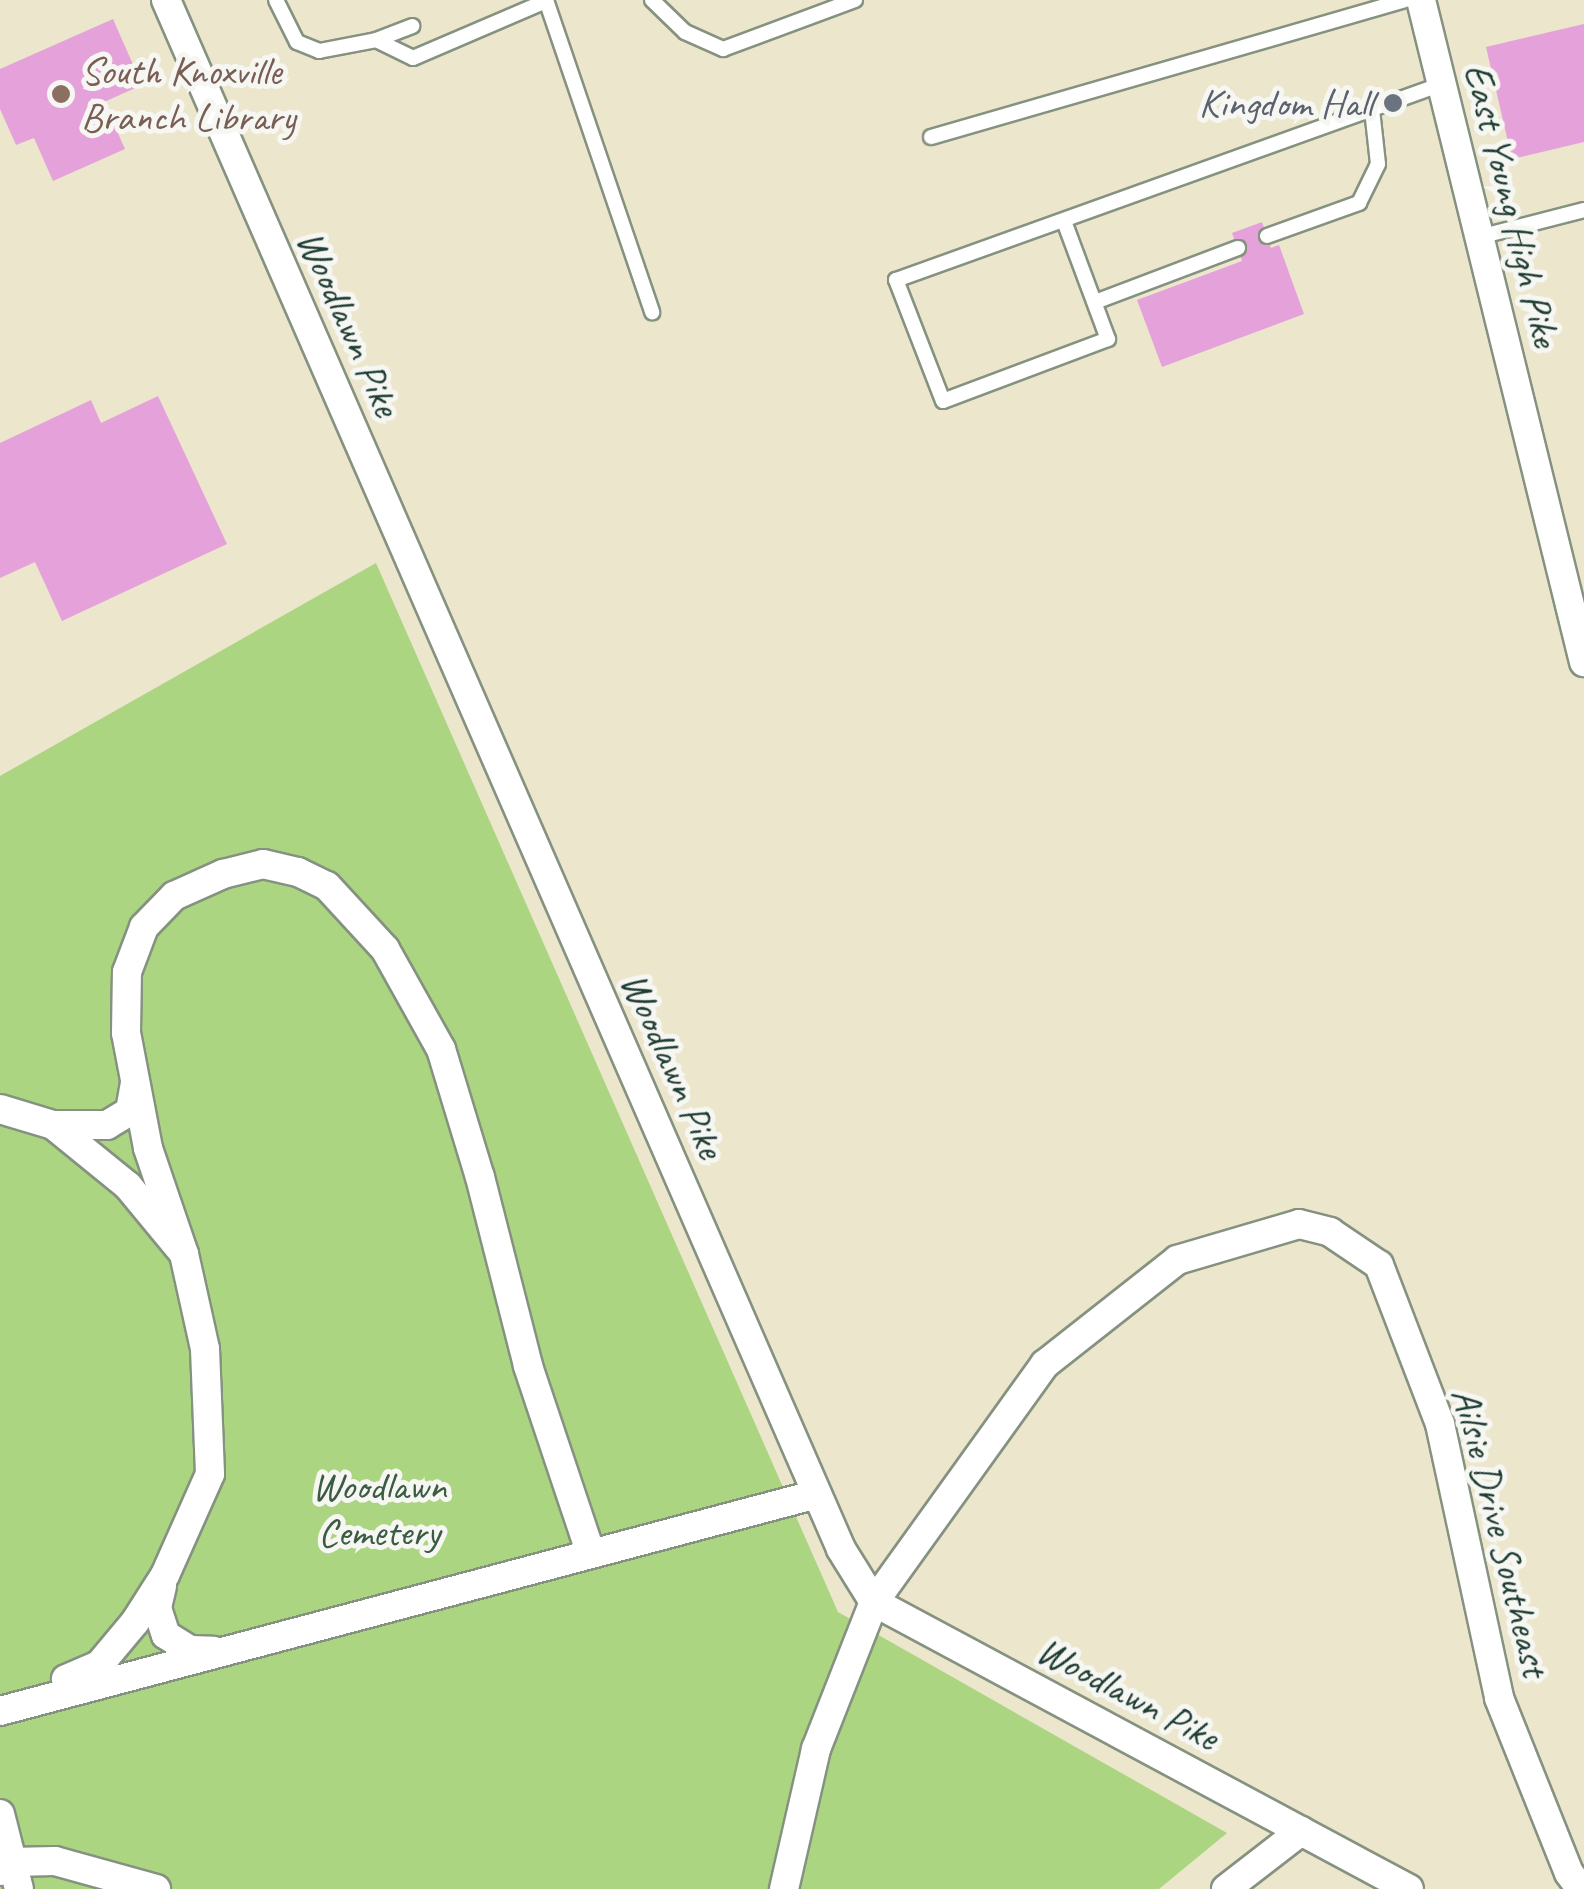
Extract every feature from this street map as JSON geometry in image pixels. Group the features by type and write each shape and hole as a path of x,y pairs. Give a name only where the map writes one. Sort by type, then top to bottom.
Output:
{"street":[{"name":"Woodlawn Pike","path":"166,0 841,1549 874,1602 1408,1889"},
{"name":"East Young High Pike","path":"1421,0 1582,645"},
{"path":"0,1710 99,1664 136,1622 165,1575 210,1474 205,1349 184,1254 148,1148 126,1033 127,972 144,927 154,916 174,896 223,874 263,864 298,872 327,886 385,949 441,1049 480,1176 528,1366 591,1554"},
{"path":"0,1109 54,1125 107,1125 130,1111 135,1081"},
{"path":"54,1125 128,1186 184,1254"},
{"name":"Ailsie Drive Southeast","path":"784,1889 816,1748 874,1602 1045,1364 1177,1260 1299,1224 1330,1232 1379,1264 1440,1424 1499,1698 1570,1874 1581,1889"},
{"path":"0,1710 817,1494"},
{"path":"165,1575 157,1608 166,1634 190,1650 224,1652"},
{"path":"0,1814 10,1874 55,1861 156,1889"},
{"path":"1226,1889 1300,1831"}],"lane":[{"path":"276,0 298,42 319,51 376,40 412,26"},
{"path":"376,40 413,58 546,0 652,312"},
{"path":"652,0 685,32 723,49 855,0"},
{"path":"931,137 1405,0"},
{"path":"1064,222 1108,339 943,401 896,280 1442,84"},
{"path":"1267,236 1359,203 1378,164 1372,110"},
{"path":"1479,237 1584,210"},
{"path":"1095,302 1238,248"}],"green space":[{"name":"Woodlawn Cemetery","path":"376,563 838,1612 1227,1833 1159,1889 0,1889 0,776"}],"building":[{"name":"South Knoxville Branch Library","path":"113,19 142,85 104,102 125,149 53,181 34,138 16,145 0,109 0,69"},
{"path":"1584,24 1584,142 1512,159 1486,47"},
{"path":"1262,222 1271,248 1279,245 1304,314 1162,367 1137,300 1242,261 1232,233"},
{"path":"158,396 227,544 62,621 35,562 0,578 0,443 91,400 101,423"}],"place":[{"name":"South Knoxville Branch Library","path":"61,94"},
{"name":"Kingdom Hall","path":"1393,103"}]}
